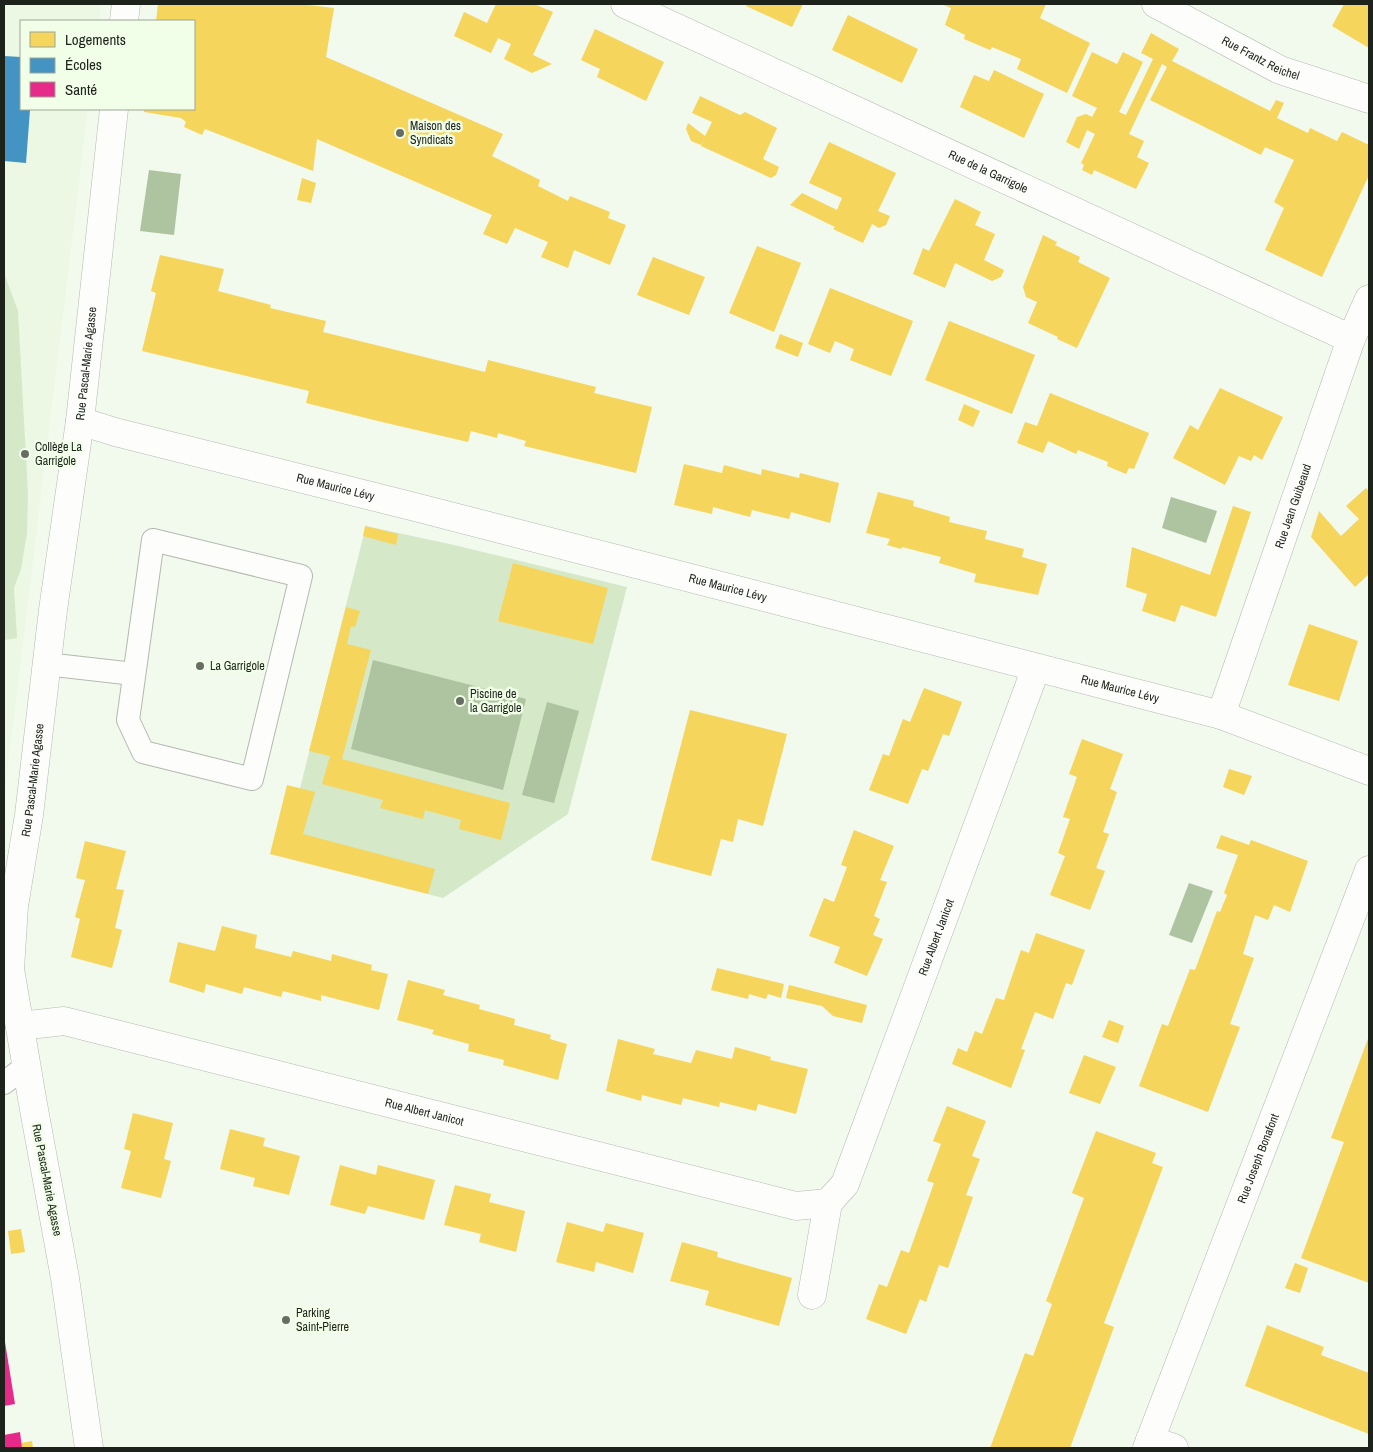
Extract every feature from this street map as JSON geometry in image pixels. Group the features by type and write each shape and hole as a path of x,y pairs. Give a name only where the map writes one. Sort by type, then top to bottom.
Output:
{"street":[{"path":"124,20 126,4"},
{"name":"Rue de la Garrigole","path":"625,4 1351,338"},
{"name":"Rue Frantz Reichel","path":"1156,4 1280,70 1369,99"},
{"name":"Rue Pascal-Marie Agasse","path":"90,1448 65,1278 15,1065 20,1026 10,969 14,906 29,815 46,664 80,421 114,110"},
{"name":"Rue Jean Guibeaud","path":"1221,714 1351,338 1369,299"},
{"name":"Rue Maurice Lévy","path":"80,421 115,432 1221,714 1369,771"},
{"name":"Rue Albert Janicot","path":"20,1026 64,1021 796,1206 828,1204 845,1184 1036,668"},
{"name":"Rue Joseph Bonafont","path":"1157,1446 1369,870"},
{"path":"812,1295 828,1204"}],"lane":[{"path":"153,540 301,576 252,779 143,752 128,720 134,674 153,540"},
{"path":"46,664 134,674"},
{"path":"4,1083 15,1065"}],"shaded area":[{"name":"Collège La Garrigole","path":"4,4 101,4 99,20 20,20 20,110 88,110 4,798"},
{"path":"149,170 181,174 174,235 140,231"},
{"path":"4,273 18,311 28,494 27,533 21,569 14,588 17,638 4,640"},
{"path":"1171,497 1217,511 1206,543 1162,528"},
{"name":"Piscine de la Garrigole","path":"366,526 454,545 627,587 568,814 443,898 283,856"},
{"path":"373,660 526,699 503,790 351,749"},
{"path":"547,702 579,711 554,803 522,795"},
{"path":"1189,883 1213,891 1192,943 1169,935"}],"building: Logements":[{"path":"158,4 300,4 334,8 326,57 503,134 492,156 540,180 538,186 568,201 570,196 610,212 608,218 626,225 610,265 574,250 568,268 541,257 548,242 515,228 507,244 483,234 492,215 317,139 313,171 205,129 202,135 184,127 186,122 181,118 144,112 144,110 195,110 195,20 156,20"},
{"path":"496,4 534,4 553,12 533,55 552,64 532,73 504,59 511,44 498,38 491,53 454,36 464,12 487,23"},
{"path":"747,4 803,4 792,27 746,6"},
{"path":"941,4 1046,4 1040,18 1090,43 1067,93 1017,69 1021,59 992,47 990,50 964,39 965,35 945,25 951,8"},
{"path":"1344,4 1369,4 1369,48 1332,26"},
{"path":"848,15 918,49 902,83 832,50"},
{"path":"595,29 664,62 646,101 597,77 600,69 581,60"},
{"path":"1151,33 1179,49 1172,61 1270,111 1276,100 1284,103 1277,118 1308,133 1310,128 1337,141 1342,132 1369,145 1369,175 1322,277 1265,250 1284,208 1274,202 1294,160 1265,147 1261,155 1150,100 1167,67 1162,64 1129,134 1144,141 1137,157 1149,163 1136,189 1094,170 1092,175 1082,170 1084,165 1081,163 1095,134 1087,130 1079,149 1066,142 1077,117 1086,114 1092,117 1097,108 1072,96 1092,52 1117,64 1123,52 1143,62 1119,112 1126,115 1153,59 1141,53"},
{"path":"994,70 1044,94 1024,138 960,107 974,75 989,81"},
{"path":"700,96 740,115 745,112 777,128 763,159 779,167 776,175 771,178 701,146 704,140 701,145 691,141 686,129 688,123 705,136 712,122 692,113"},
{"path":"829,142 896,173 878,211 890,216 886,225 879,228 872,224 863,243 790,205 802,193 837,210 842,198 809,183"},
{"path":"302,178 316,183 311,203 297,200"},
{"path":"955,199 981,212 975,225 995,234 984,260 1004,270 1001,277 992,281 955,263 945,288 913,274 923,248 929,251"},
{"path":"1043,235 1057,242 1055,245 1080,257 1078,262 1110,278 1077,348 1028,323 1037,302 1026,297 1023,287"},
{"path":"757,246 801,263 774,332 729,313"},
{"path":"160,255 224,269 218,291 271,305 270,308 326,321 323,332 485,372 488,360 596,387 594,393 652,407 636,473 524,446 526,441 498,433 497,438 471,431 468,442 382,422 306,403 309,391 142,351 156,293 151,291"},
{"path":"653,257 705,277 689,315 637,295"},
{"path":"830,288 913,321 891,376 850,360 854,349 835,341 830,353 808,344"},
{"path":"949,321 1035,355 1012,414 925,380"},
{"path":"780,334 803,343 798,357 775,348"},
{"path":"1220,388 1283,417 1262,460 1254,455 1251,461 1239,456 1225,485 1173,458 1190,425 1198,430"},
{"path":"1050,393 1149,433 1134,469 1129,468 1126,474 1107,466 1108,462 1078,450 1076,454 1048,441 1043,453 1017,443 1025,422 1037,426"},
{"path":"964,404 980,411 973,427 958,420"},
{"path":"684,464 722,473 724,465 761,475 762,469 799,478 800,473 839,483 830,523 791,512 789,519 752,510 750,517 713,507 712,514 674,505"},
{"path":"1366,488 1369,491 1369,574 1355,587 1311,537 1319,511 1341,536 1359,519 1346,506"},
{"path":"878,492 914,501 913,506 950,517 949,522 987,531 985,539 1024,549 1022,557 1047,564 1038,595 974,582 976,574 939,563 941,557 887,545 890,539 866,533"},
{"path":"1233,506 1251,512 1216,617 1181,605 1175,622 1142,611 1147,594 1126,587 1132,547 1210,575"},
{"path":"365,526 398,534 396,545 363,536"},
{"path":"513,563 608,588 593,644 498,621"},
{"path":"346,607 360,611 355,627 351,626 347,644 371,650 342,759 510,803 501,840 459,829 461,820 425,810 423,819 380,808 383,800 322,784 330,756 309,751"},
{"path":"1309,624 1358,641 1339,701 1288,685"},
{"path":"924,688 962,702 949,736 943,734 928,771 922,769 908,804 869,790 883,754 889,756 903,719 910,722"},
{"path":"690,710 787,734 763,826 738,819 733,842 721,839 711,876 651,860"},
{"path":"1082,739 1123,754 1110,789 1117,792 1103,832 1109,834 1096,868 1105,871 1090,910 1050,895 1065,856 1058,853 1070,819 1063,817 1077,777 1069,774"},
{"path":"1229,769 1252,776 1244,795 1223,787"},
{"path":"287,785 315,792 303,834 435,869 428,894 270,854"},
{"path":"854,830 894,846 880,880 887,882 874,916 880,919 873,935 883,939 867,976 834,963 840,947 809,936 824,898 834,902 847,867 841,865"},
{"path":"1221,835 1249,845 1251,840 1308,861 1290,912 1274,905 1268,920 1255,915 1243,954 1254,958 1230,1024 1240,1027 1208,1112 1139,1086 1162,1024 1168,1026 1190,969 1195,970 1217,911 1220,912 1227,895 1224,893 1238,855 1216,848"},
{"path":"85,841 126,851 116,889 124,890 115,928 122,930 112,968 71,957 80,919 75,917 85,880 76,878"},
{"path":"222,926 257,935 255,948 291,957 293,951 331,961 332,954 372,965 371,970 388,974 379,1010 321,995 321,1001 283,991 281,997 244,987 242,994 206,984 204,993 169,982 178,942 215,951"},
{"path":"1036,933 1085,950 1072,985 1066,983 1053,1019 1035,1012 1021,1049 1025,1050 1011,1088 952,1064 958,1048 967,1052 975,1031 982,1034 996,998 1004,1000 1021,950 1029,953"},
{"path":"717,968 784,984 781,998 768,994 766,999 749,994 748,999 711,990"},
{"path":"408,980 445,990 443,995 480,1005 479,1009 515,1019 514,1025 551,1035 550,1039 567,1044 558,1080 503,1065 504,1060 468,1051 469,1044 432,1034 434,1030 397,1020"},
{"path":"789,985 867,1005 862,1023 833,1016 822,1006 786,998"},
{"path":"1109,1020 1124,1026 1118,1043 1102,1037"},
{"path":"1369,1036 1369,1283 1301,1258 1344,1142 1331,1138"},
{"path":"618,1039 655,1049 653,1054 691,1063 696,1050 732,1059 735,1047 771,1057 770,1060 808,1069 796,1114 758,1104 756,1111 720,1102 719,1107 683,1098 681,1105 642,1095 641,1101 606,1091"},
{"path":"1084,1055 1116,1067 1100,1104 1069,1093"},
{"path":"947,1106 986,1121 972,1156 980,1159 966,1195 973,1197 948,1268 939,1265 926,1302 920,1299 906,1334 866,1319 879,1284 887,1287 901,1250 909,1253 934,1183 927,1181 941,1144 933,1141"},
{"path":"133,1113 173,1123 164,1159 171,1161 161,1198 121,1188 131,1151 124,1149"},
{"path":"230,1129 265,1138 263,1146 300,1156 289,1195 253,1186 255,1178 220,1169"},
{"path":"1096,1131 1156,1153 1152,1163 1163,1167 1104,1323 1114,1327 1070,1448 990,1448 1025,1353 1033,1356 1052,1304 1046,1301 1084,1198 1072,1193"},
{"path":"340,1165 376,1175 378,1165 435,1180 424,1220 368,1206 365,1214 330,1205"},
{"path":"455,1185 491,1194 489,1202 525,1211 516,1252 479,1242 481,1234 444,1225"},
{"path":"567,1222 603,1232 606,1223 644,1233 633,1273 596,1262 594,1272 556,1262"},
{"path":"21,1229 25,1252 11,1254 8,1231"},
{"path":"682,1242 718,1252 717,1257 792,1278 779,1326 705,1305 709,1291 670,1281"},
{"path":"1295,1263 1308,1268 1300,1293 1285,1288"},
{"path":"1267,1325 1324,1347 1321,1355 1369,1373 1369,1434 1245,1386"},
{"path":"32,1441 33,1448 22,1448 21,1443"}],"building: Écoles":[{"path":"4,56 20,57 20,110 30,110 26,163 4,161"}],"building: Santé":[{"path":"4,1336 15,1404 4,1406"},
{"path":"20,1432 22,1448 4,1448 4,1435"}],"place":[{"name":"Maison des Syndicats","path":"400,133"},
{"name":"Collège La Garrigole","path":"25,454"},
{"name":"La Garrigole","path":"200,666"},
{"name":"Piscine de la Garrigole","path":"460,701"},
{"name":"Parking Saint-Pierre","path":"286,1320"}]}
